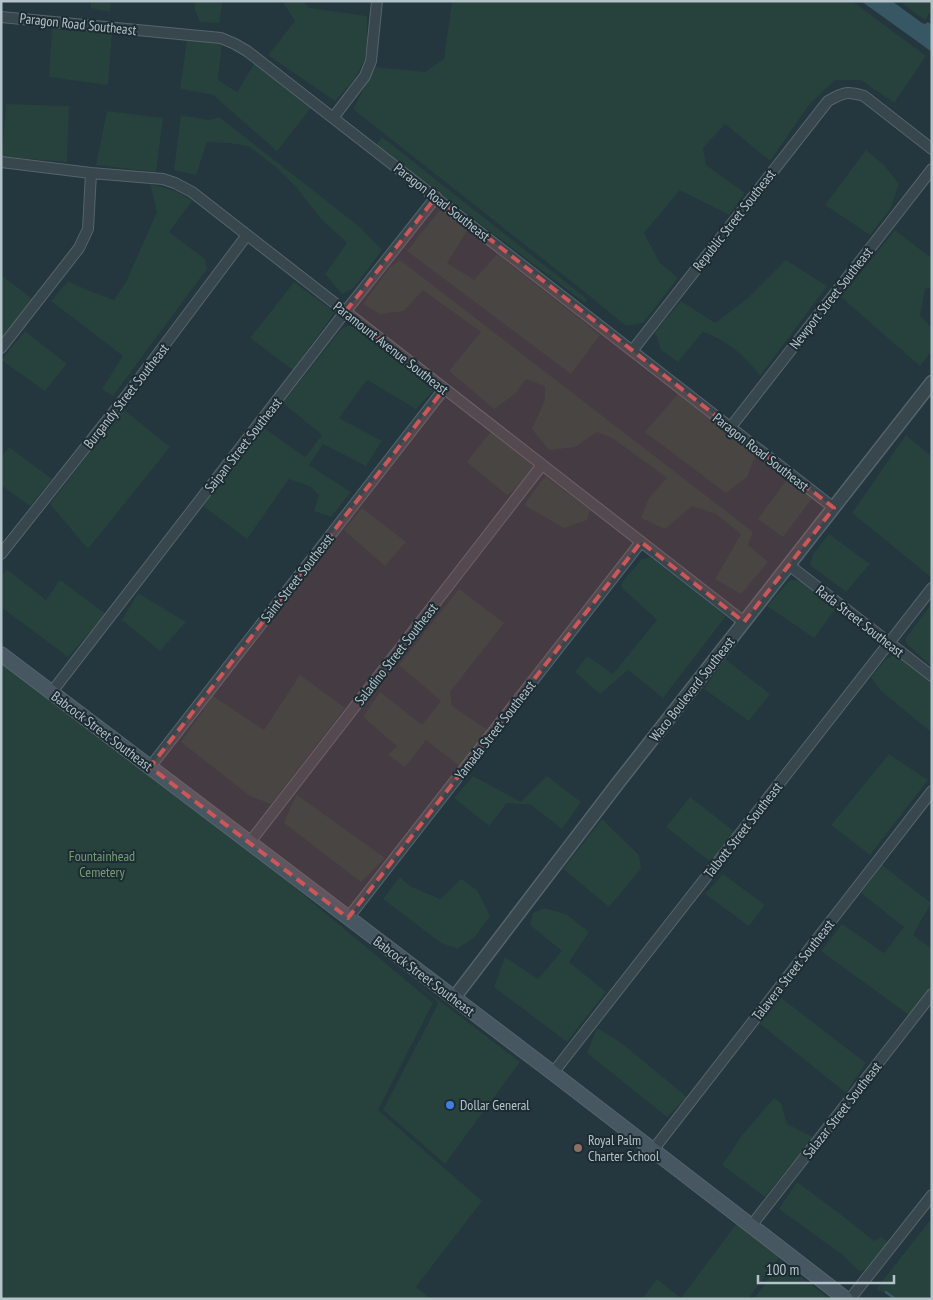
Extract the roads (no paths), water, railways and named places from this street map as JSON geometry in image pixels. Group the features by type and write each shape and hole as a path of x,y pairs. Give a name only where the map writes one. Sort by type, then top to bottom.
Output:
{"main road":[{"name":"Babcock Street Southeast","path":"1,654 554,1073 848,1299"}],"street":[{"path":"333,118 365,76 371,61 377,1"},
{"name":"Paragon Road Southeast","path":"1,17 221,38 247,51 834,508"},
{"name":"Republic Street Southeast","path":"632,351 828,100 850,92 864,96 932,149"},
{"name":"Paramount Avenue Southeast","path":"1,162 91,173 163,179 175,182 192,192 744,622"},
{"name":"Newport Street Southeast","path":"730,428 932,169"},
{"path":"1,348 79,248 88,229 91,173"},
{"name":"Saipan Street Southeast","path":"51,693 345,312 436,198"},
{"name":"Burgandy Street Southeast","path":"1,554 128,395 247,235"},
{"name":"Waco Boulevard Southeast","path":"454,998 612,791 932,382"},
{"name":"Saint Street Southeast","path":"150,767 444,388"},
{"name":"Saladino Street Southeast","path":"250,842 542,465"},
{"name":"Yamada Street Southeast","path":"348,918 641,542"},
{"name":"Rada Street Southeast","path":"789,565 932,676"},
{"name":"Talbott Street Southeast","path":"554,1073 932,588"},
{"name":"Talavera Street Southeast","path":"653,1150 932,791"},
{"name":"Salazar Street Southeast","path":"751,1226 932,994"},
{"path":"848,1299 932,1195"}],"water":[{"path":"861,1 892,1 922,23 928,22 932,25 932,52"}],"waterway":[{"path":"886,1292 895,1299"}],"place":[{"name":"Dollar General","path":"450,1105"},
{"name":"Royal Palm Charter School","path":"578,1148"}],"park label":[{"name":"Fountainhead Cemetery","path":"102,864"}]}
